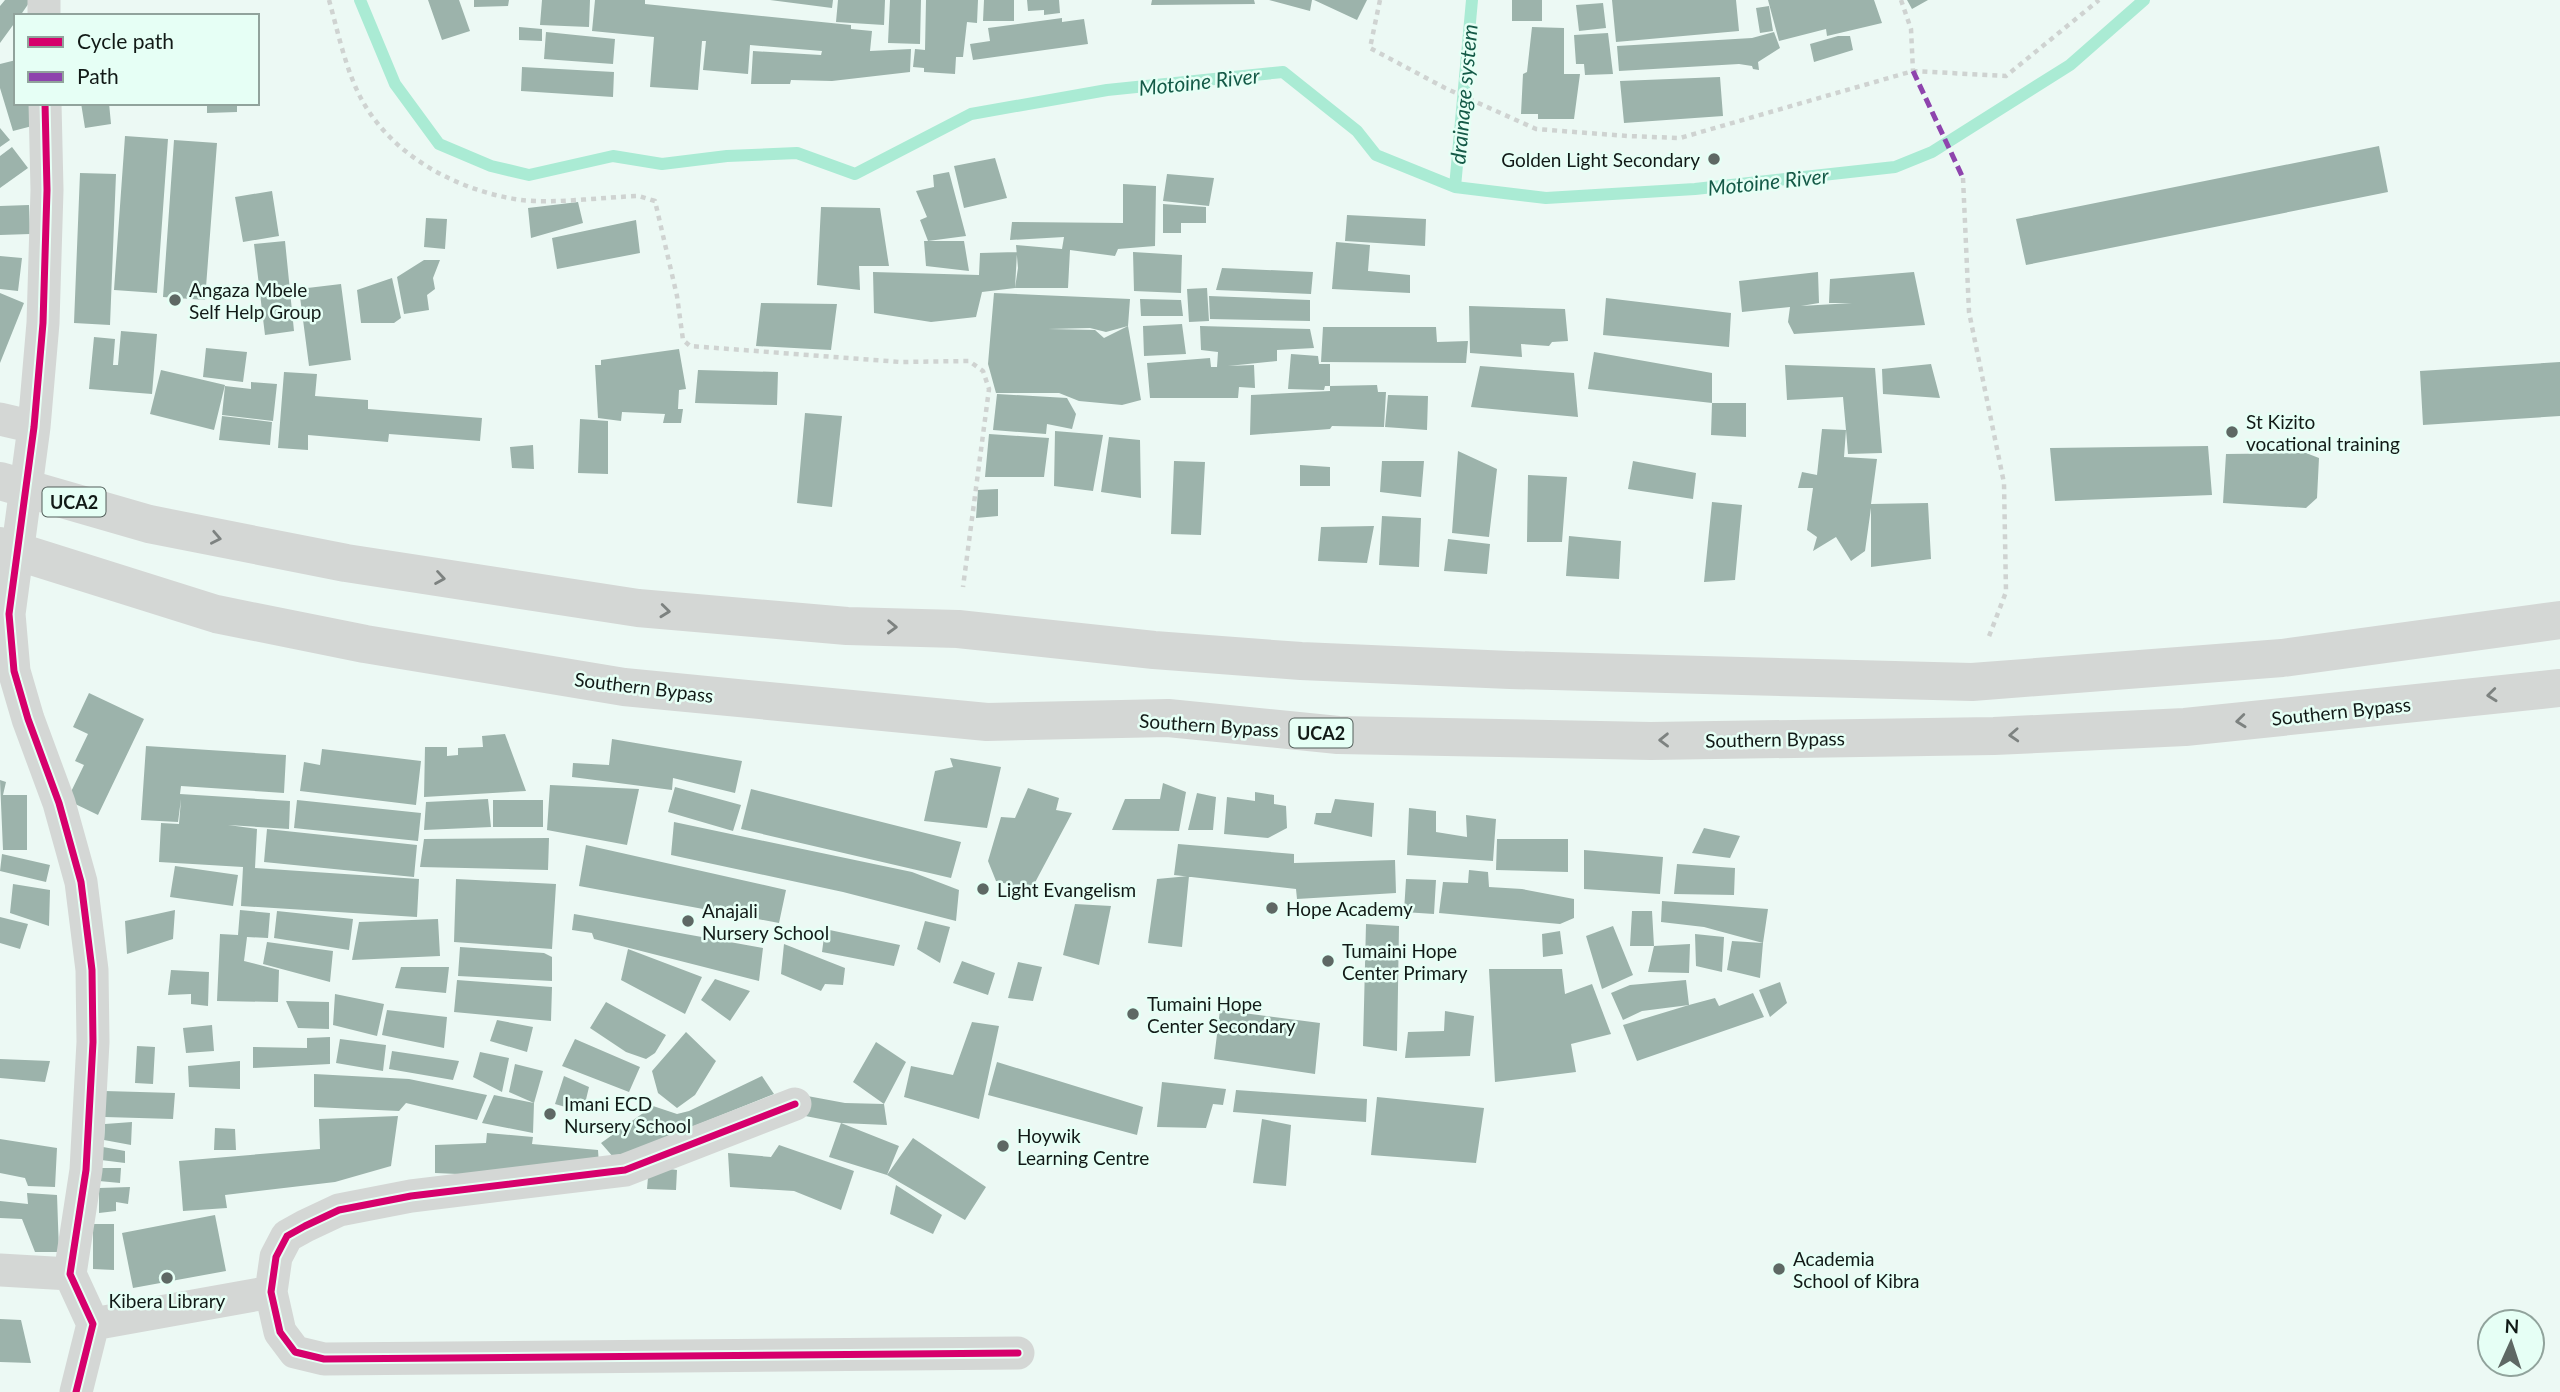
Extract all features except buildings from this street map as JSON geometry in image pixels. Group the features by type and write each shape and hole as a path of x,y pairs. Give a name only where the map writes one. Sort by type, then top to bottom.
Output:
{"highway":[{"name":"UCA2","path":"0,481 149,524 346,563 638,608 834,625 958,629 1154,650 1301,661 1510,670 1972,681 2282,658 2560,620"},
{"name":"Southern Bypass","path":"0,546 216,614 365,644 624,687 987,722 1168,718 1338,735 1637,740 1994,736 2185,727 2560,688"}],"street":[{"path":"45,105 47,190 43,323 34,427 4,613 14,671 28,719 59,803 81,882 92,970 93,1042 86,1170 70,1274 93,1324 76,1392"},
{"path":"0,419 34,427"},
{"path":"795,1104 625,1170 411,1196 339,1210 287,1236 276,1257 271,1292 280,1332 295,1352 324,1359 1018,1353"},
{"path":"0,1270 70,1274"},
{"path":"93,1324 271,1292"}],"path":[{"path":"329,0 363,102 391,135 429,170 474,188 523,200 639,196 655,201 677,296 683,340 690,346 900,362 969,361 983,371 989,389 958,629"},
{"path":"1380,0 1370,48 1446,88 1536,129 1680,138 1913,71 2006,76 2099,0"},
{"path":"1901,0 1911,29 1913,71"},
{"path":"1963,178 1969,312 2005,496 2006,592 1972,681"}],"waterway":[{"name":"Motoine River","path":"360,0 395,84 439,144 491,166 529,175 613,156 662,164 727,156 797,153 855,174 971,114 1107,90 1283,72 1357,131 1376,155 1455,187 1546,198 1695,189 1895,167 1932,152 2070,65 2144,0"},
{"name":"drainage system","path":"1455,187 1472,0"}],"marked path":[{"path":"1913,71 1963,178"}],"cycle path":[{"path":"45,105 47,190 43,323 34,427 9,614 14,671 28,719 59,803 81,882 92,970 93,1042 86,1170 70,1274 93,1324 76,1392"},
{"path":"795,1104 625,1170 411,1196 339,1210 287,1236 276,1257 271,1292 280,1332 295,1352 324,1359 1018,1353"}],"place":[{"name":"Golden Light Secondary","path":"1714,159"},
{"name":"Angaza Mbele Self Help Group","path":"175,300"},
{"name":"St Kizito vocational training","path":"2232,432"},
{"name":"Light Evangelism","path":"983,889"},
{"name":"Hope Academy","path":"1272,908"},
{"name":"Anajali Nursery School","path":"688,921"},
{"name":"Tumaini Hope Center Primary","path":"1328,961"},
{"name":"Tumaini Hope Center Secondary","path":"1133,1014"},
{"name":"Imani ECD Nursery School","path":"550,1114"},
{"name":"Hoywik Learning Centre","path":"1003,1146"},
{"name":"Academia School of Kibra","path":"1779,1269"},
{"name":"Kibera Library","path":"167,1278"}]}
